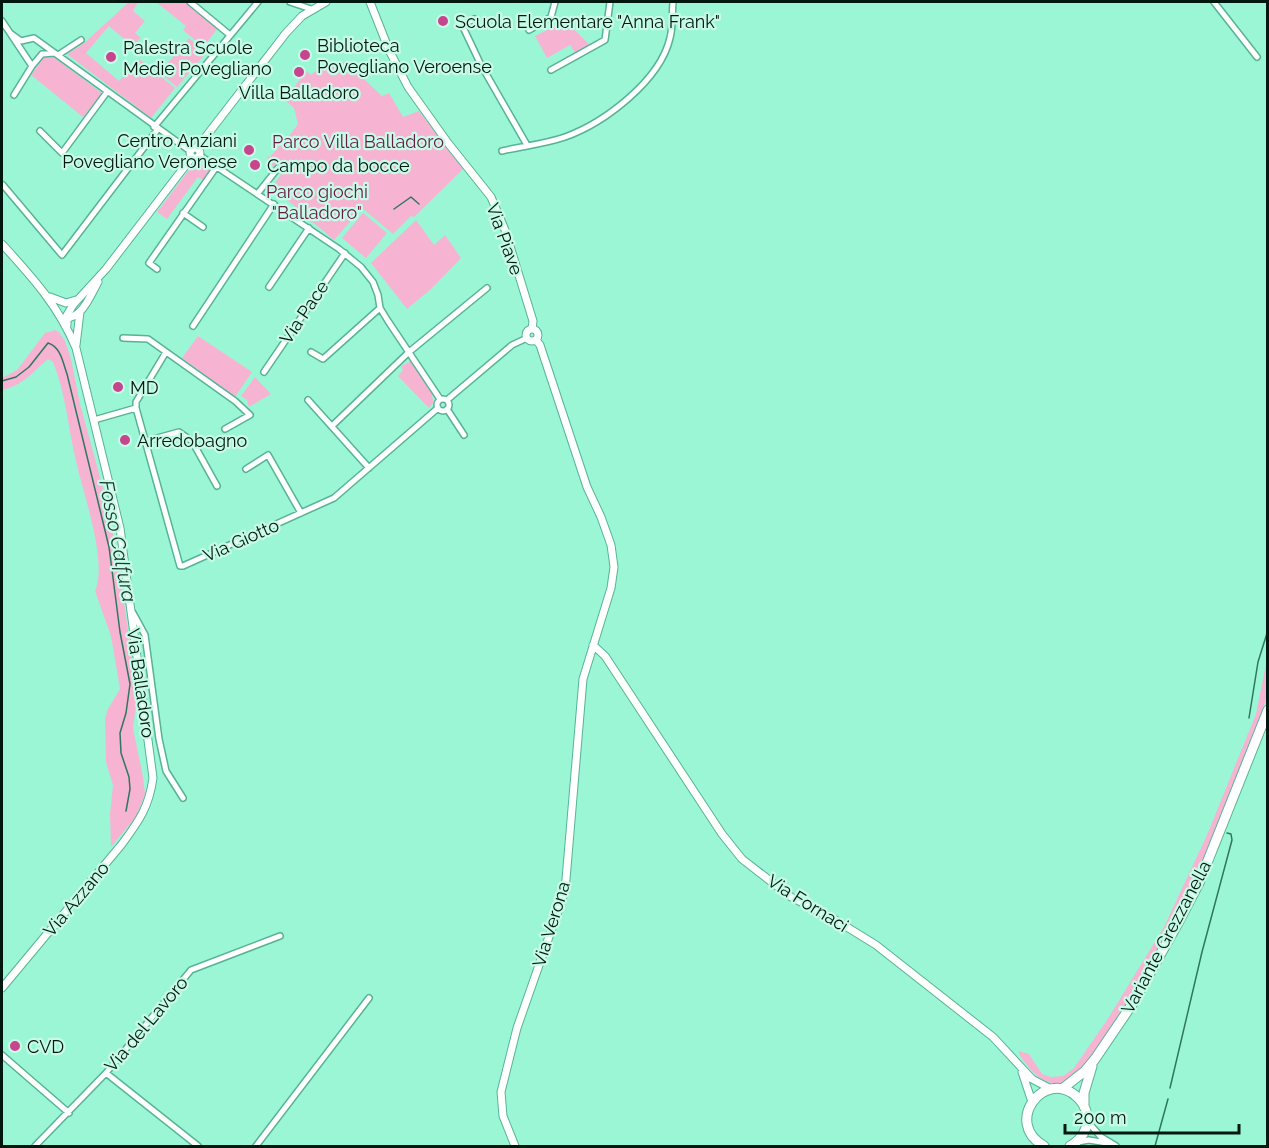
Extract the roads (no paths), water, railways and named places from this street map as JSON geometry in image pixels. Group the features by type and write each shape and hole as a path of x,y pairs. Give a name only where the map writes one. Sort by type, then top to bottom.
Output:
{"main road":[{"name":"Variante Grezzanella","path":"1062,1089 1085,1071 1095,1059 1133,1003 1199,883 1268,710"},
{"name":"Variante Grezzanella","path":"1087,1121 1084,1104 1088,1076 1095,1059"},
{"path":"1039,1145 1030,1134 1026,1120 1032,1102 1038,1095 1051,1089 1062,1089 1073,1093 1084,1104"},
{"path":"1074,1144 1083,1134 1087,1121"}],"street":[{"path":"190,2 231,35"},
{"path":"3,186 62,255 156,128 258,2"},
{"path":"290,2 311,9"},
{"name":"Via Balladoro","path":"147,807 153,778 120,528 76,348 65,321 70,309 106,269 286,33 311,9 326,2"},
{"name":"Via Piave","path":"370,2 408,87 491,197 505,230 533,321 532,329"},
{"path":"529,30 550,17 555,2"},
{"path":"551,70 605,40 610,2"},
{"path":"502,151 563,138 610,114 645,81 663,54 670,39 673,2"},
{"path":"1214,2 1257,57"},
{"path":"474,19 462,26 481,65 527,145"},
{"path":"2,21 32,66"},
{"path":"10,33 21,41 34,38 156,128 258,193 345,253 374,282 380,308 440,399 447,400 512,345 527,338"},
{"path":"14,95 42,54 56,54 81,40"},
{"path":"40,131 62,153 108,92"},
{"path":"157,269 149,263 217,166"},
{"path":"258,193 278,168"},
{"path":"193,326 274,204"},
{"path":"183,213 203,227"},
{"path":"269,287 309,228"},
{"path":"2,243 46,293 65,321 80,312"},
{"name":"Via Pace","path":"264,372 345,253"},
{"name":"Via Balladoro","path":"76,348 80,312 106,269"},
{"path":"332,426 409,352 488,288"},
{"path":"46,293 59,302 70,303 77,300"},
{"path":"311,352 323,359 380,308"},
{"path":"527,338 527,332 532,329 537,332 536,340 540,345 587,488 611,545 614,567 611,588 593,645"},
{"path":"123,338 148,339 250,415 225,429"},
{"path":"527,338 531,341 536,340"},
{"path":"166,352 136,402 146,441 179,432 192,441 217,486"},
{"path":"440,399 437,402 438,408 441,411 447,410"},
{"path":"308,400 369,468"},
{"path":"447,400 449,404 447,410"},
{"path":"94,420 136,408"},
{"name":"Via Giotto","path":"146,441 180,566 183,566 334,498 438,408"},
{"path":"447,410 464,435"},
{"path":"246,469 268,455 301,513"},
{"path":"130,609 145,635 159,739 166,771 183,798"},
{"name":"Via Verona","path":"514,1146 503,1116 501,1092 517,1028 565,891 583,679 593,645"},
{"name":"Via Fornaci","path":"593,645 605,656 722,834 742,859 791,897 834,919 876,945 993,1037 1020,1067"},
{"name":"Via Azzano","path":"2,988 122,844 147,807"},
{"name":"Via del Lavoro","path":"35,1146 106,1073 191,970 280,936"},
{"path":"256,1146 369,998"},
{"path":"2,1055 69,1113"},
{"path":"1020,1067 1032,1079 1051,1089"},
{"path":"1020,1067 1032,1102"},
{"path":"106,1073 198,1146"},
{"path":"1087,1121 1109,1143"},
{"path":"1074,1144 1089,1140 1116,1146"}],"waterway":[{"path":"394,209 411,197 419,204"},
{"name":"Fosso Calfura","path":"2,381 16,377 29,367 48,343 56,348 63,360 109,547 120,632 130,684 126,713 120,733 121,753 129,777 130,789 126,811"},
{"path":"1249,718 1258,662 1268,630"},
{"path":"1170,1088 1202,952 1232,840 1231,834 1227,833"},
{"path":"1155,1146 1168,1099"}],"place":[{"name":"Scuola Elementare \"Anna Frank\"","path":"443,21"},
{"name":"Biblioteca Povegliano Veroense","path":"305,55"},
{"name":"Palestra Scuole Medie Povegliano","path":"111,57"},
{"name":"Villa Balladoro","path":"299,72"},
{"name":"Centro Anziani Povegliano Veronese","path":"249,150"},
{"name":"Campo da bocce","path":"255,165"},
{"name":"MD","path":"118,387"},
{"name":"Arredobagno","path":"125,440"},
{"name":"CVD","path":"15,1046"}],"park label":[{"name":"Parco Villa Balladoro","path":"358,141"},
{"name":"Parco giochi \"Balladoro\"","path":"317,201"}]}
